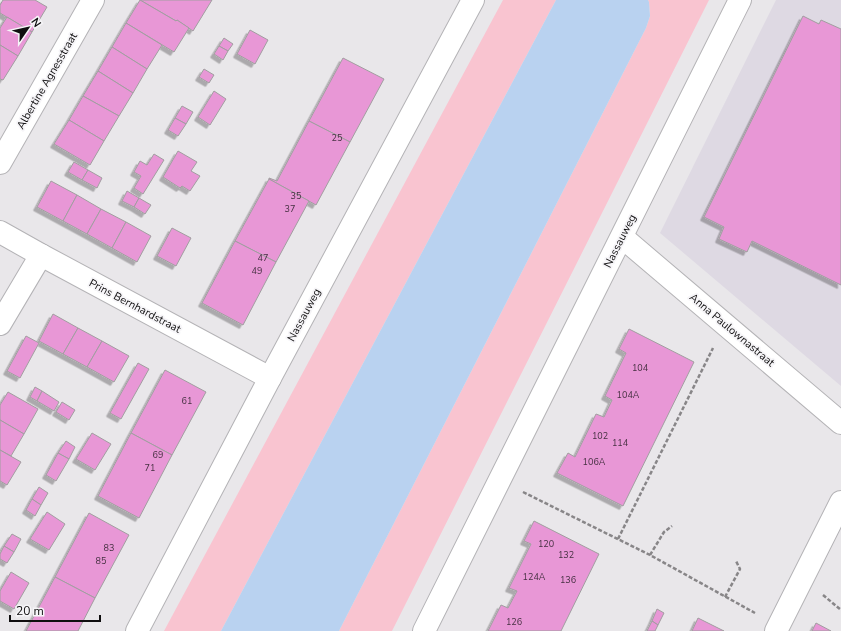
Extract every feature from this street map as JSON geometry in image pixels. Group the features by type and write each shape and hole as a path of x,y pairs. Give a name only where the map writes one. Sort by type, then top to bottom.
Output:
{"street":[{"name":"Albertine Agnesstraat","path":"0,163 93,0"},
{"name":"Nassauweg","path":"137,631 270,378 473,0"},
{"name":"Nassauweg","path":"424,631 740,0"},
{"name":"Prins Bernhardstraat","path":"0,232 270,378"},
{"name":"Anna Paulownastraat","path":"622,237 841,423"},
{"path":"0,324 41,255"},
{"path":"777,628 841,502"}],"path":[{"path":"618,539 714,346 730,328"},
{"path":"500,480 650,555 777,628"},
{"path":"650,555 664,532 672,526"},
{"path":"725,597 740,569 736,561"}],"shaded area":[{"path":"503,0 556,0 221,631 164,631"},
{"path":"648,0 709,0 392,631 339,631 646,28 650,16"},
{"path":"776,0 841,0 841,386 660,233"}],"water":[{"path":"556,0 648,0 650,16 646,28 339,631 221,631"}],"building":[{"path":"3,0 35,0 47,7 32,32 0,13 0,5"},
{"path":"140,0 212,0 193,31 177,20 176,21"},
{"path":"140,0 189,28 174,52 126,23"},
{"path":"803,16 819,24 821,20 841,29 841,285 752,241 747,252 719,239 724,227 704,217"},
{"path":"7,17 32,32 18,56 0,45 0,28"},
{"path":"126,23 162,45 147,69 112,47"},
{"path":"250,30 268,40 255,64 237,54"},
{"path":"224,38 233,44 228,51 219,46"},
{"path":"0,45 18,56 3,80 0,79"},
{"path":"219,46 228,51 223,60 214,54"},
{"path":"112,47 147,69 133,93 98,71"},
{"path":"343,58 384,79 350,142 309,121"},
{"path":"204,69 214,75 209,83 199,77"},
{"path":"98,71 133,93 119,116 83,96"},
{"path":"214,91 226,99 210,125 198,117"},
{"path":"83,96 119,116 104,141 69,120"},
{"path":"182,106 193,112 186,124 175,118"},
{"path":"175,118 186,124 178,136 168,130"},
{"path":"69,120 104,141 90,165 54,144"},
{"path":"309,121 350,142 316,205 269,179 277,181"},
{"path":"178,151 197,162 191,171 200,176 190,191 182,186 180,188 163,177"},
{"path":"154,154 164,160 143,194 134,188 141,176 134,172 140,161 147,165"},
{"path":"74,162 88,170 82,180 68,172"},
{"path":"88,170 102,178 97,188 82,180"},
{"path":"269,179 309,201 276,262 235,241"},
{"path":"51,181 77,195 63,221 37,207"},
{"path":"127,191 139,198 134,207 122,201"},
{"path":"77,195 101,209 87,234 63,221"},
{"path":"139,198 151,205 145,214 134,207"},
{"path":"101,209 126,222 112,248 87,234"},
{"path":"126,222 151,236 137,262 112,248"},
{"path":"172,228 191,238 176,266 157,256"},
{"path":"235,241 276,262 243,325 202,303"},
{"path":"53,314 78,328 63,354 39,341"},
{"path":"78,328 102,341 87,367 63,354"},
{"path":"629,329 694,362 623,506 557,473 568,453 575,457 596,414 604,417 612,400 605,396 626,353 619,349"},
{"path":"26,336 39,343 20,378 7,371"},
{"path":"102,341 129,356 114,382 87,367"},
{"path":"138,363 149,369 121,419 110,413"},
{"path":"165,370 206,392 172,455 131,433"},
{"path":"35,387 42,391 37,401 30,397"},
{"path":"42,391 59,402 54,411 37,401"},
{"path":"8,392 38,409 24,434 0,420 0,405"},
{"path":"62,402 75,410 69,420 56,412"},
{"path":"0,420 24,434 11,456 0,450"},
{"path":"92,433 111,444 95,470 76,459"},
{"path":"131,433 172,455 139,518 98,496"},
{"path":"66,441 75,447 69,459 58,453"},
{"path":"0,450 21,462 7,485 0,481"},
{"path":"58,453 69,459 56,481 46,475"},
{"path":"39,487 48,493 41,505 32,499"},
{"path":"32,499 41,505 35,516 26,510"},
{"path":"47,512 65,524 49,550 30,539"},
{"path":"89,513 129,535 95,598 55,577"},
{"path":"534,521 599,554 561,631 488,631 501,605 508,608 517,591 509,588 531,544 524,541"},
{"path":"12,534 21,539 14,552 4,546"},
{"path":"4,546 14,552 7,563 0,559 0,554"},
{"path":"11,572 29,583 14,609 0,601 0,591"},
{"path":"55,577 95,598 78,631 26,631"},
{"path":"657,609 664,613 658,625 652,621"},
{"path":"698,618 724,631 692,631"},
{"path":"652,621 658,625 655,631 647,631"},
{"path":"816,623 831,631 812,631"}]}
